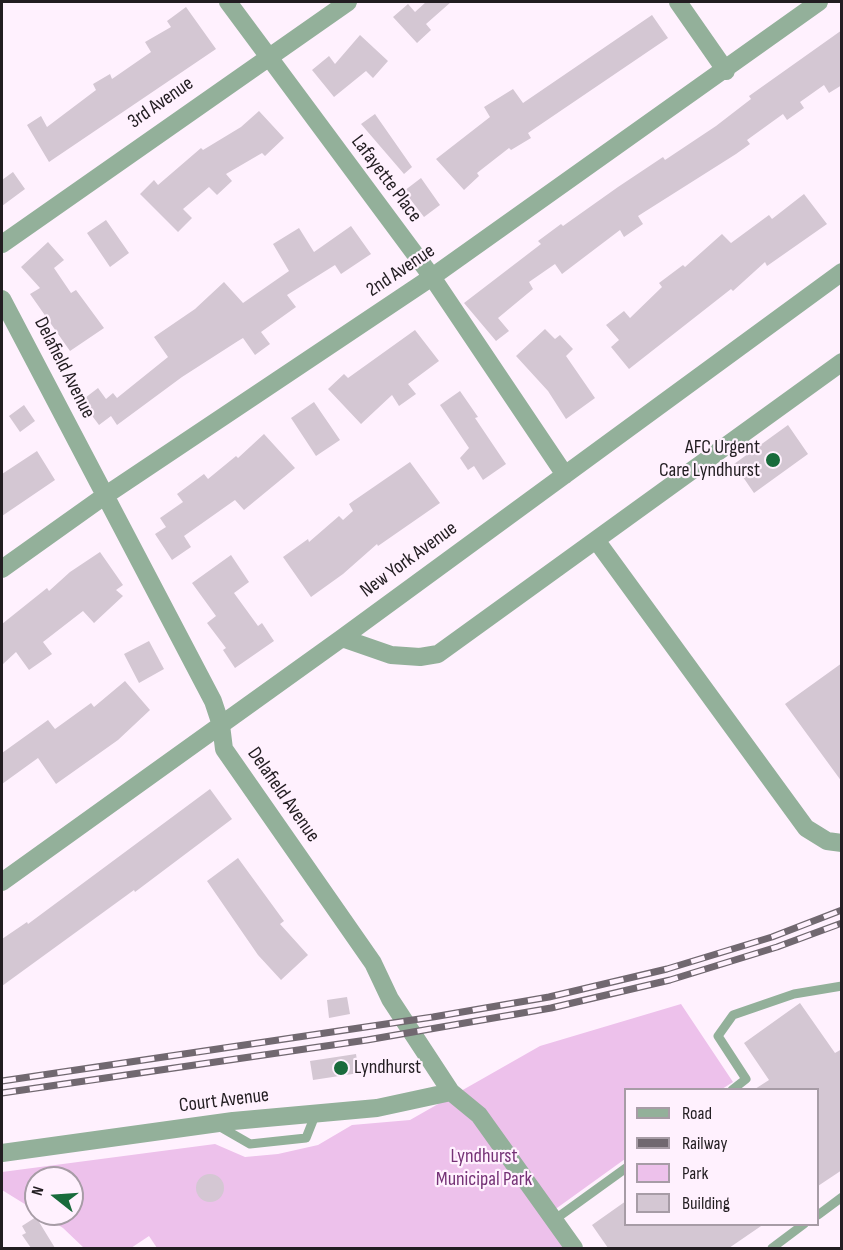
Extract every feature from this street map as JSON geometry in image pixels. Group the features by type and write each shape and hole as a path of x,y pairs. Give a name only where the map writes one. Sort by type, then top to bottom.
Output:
{"street":[{"name":"Lafayette Place","path":"228,2 432,277 565,475"},
{"name":"3rd Avenue","path":"2,244 348,2"},
{"path":"678,2 726,71"},
{"name":"2nd Avenue","path":"2,569 103,496 432,277 726,71 819,2"},
{"name":"New York Avenue","path":"2,882 342,638 842,272"},
{"name":"Delafield Avenue","path":"2,299 103,496 213,701 221,725 224,749 373,963 390,999 451,1092 479,1115 573,1248"},
{"path":"342,638 391,655 420,657 438,654 842,362"},
{"path":"596,540 806,828 827,841 842,843"},
{"name":"Court Avenue","path":"2,1154 214,1124 376,1108 451,1092"}],"lane":[{"path":"733,1088 746,1079 718,1036 732,1015 794,994 842,986"},
{"path":"554,1220 624,1168"},
{"path":"819,1214 842,1197"},
{"path":"772,1248 801,1226"}],"green space":[{"name":"Lyndhurst Municipal Park","path":"681,1004 733,1082 724,1088 624,1088 624,1160 550,1213 575,1248 157,1248 149,1236 131,1248 84,1248 60,1226 84,1226 84,1166 48,1166 215,1144 245,1157 278,1154 318,1145 352,1125 410,1120 540,1046"},
{"name":"Lyndhurst Municipal Park","path":"24,1169 24,1204 2,1190 2,1172"}],"building":[{"path":"426,2 451,2 426,24 431,30 417,43 393,17 408,4 415,12"},
{"path":"186,7 216,49 49,162 27,125 41,116 47,127 96,90 93,84 110,74 112,79 151,52 145,42 171,27 167,21"},
{"path":"652,15 668,38 528,133 531,138 511,150 509,148 477,173 479,176 464,190 436,159 490,117 484,107 513,89 523,103"},
{"path":"842,30 842,85 829,93 824,85 800,102 804,108 787,120 783,114 747,140 750,144 736,154 638,216 643,224 624,237 620,230 562,274 555,264 529,282 533,289 498,318 509,331 496,341 464,303 541,244 538,241 561,224 563,226 663,157 665,160 716,126 751,99 749,96"},
{"path":"360,35 388,61 373,78 366,71 334,97 312,70 329,56 335,64"},
{"path":"259,111 284,138 265,156 262,153 226,174 232,181 217,195 209,187 183,209 192,218 178,232 140,194 154,180 158,185 201,148 203,150 241,127"},
{"path":"375,114 412,167 404,174 361,124"},
{"path":"13,172 25,189 2,206 2,180"},
{"path":"421,178 440,205 424,217 404,191"},
{"path":"804,194 827,224 767,266 765,262 733,291 731,289 629,369 611,347 619,340 606,325 624,311 630,318 662,287 659,283 683,265 685,267 722,234 731,243 769,215 772,219"},
{"path":"106,220 129,253 110,267 87,233"},
{"path":"351,226 371,254 341,274 335,265 287,295 296,307 261,332 270,344 255,355 243,338 182,377 117,425 111,416 99,425 81,401 98,388 106,399 113,393 117,398 168,357 154,337 195,309 224,282 243,303 289,271 273,244 299,228 314,252"},
{"path":"48,242 64,260 54,268 71,293 76,290 104,328 70,351 30,294 40,288 21,267"},
{"path":"545,329 555,339 560,335 573,349 566,356 595,398 566,419 548,391 516,356"},
{"path":"415,330 439,361 408,384 416,394 399,406 392,395 361,424 328,389 344,374 348,378"},
{"path":"460,391 506,464 483,480 474,466 468,470 460,458 469,448 440,405"},
{"path":"314,402 340,440 316,456 291,418"},
{"path":"24,405 35,421 20,432 9,416"},
{"path":"788,425 808,454 754,493 734,464"},
{"path":"264,434 295,468 244,510 235,500 184,536 191,547 172,560 155,534 166,527 160,518 183,502 177,494 204,474 208,479 236,456 238,458"},
{"path":"37,451 55,480 2,516 2,474"},
{"path":"410,462 440,503 378,546 377,544 343,574 311,597 283,557 308,539 309,542 339,516 343,520 353,511 349,504"},
{"path":"100,552 123,585 116,590 123,596 94,623 83,611 43,642 52,654 29,670 16,652 2,665 2,624 47,588 49,591 70,572"},
{"path":"231,555 249,582 234,593 258,626 262,623 274,641 235,668 223,650 226,648 207,623 216,616 192,583"},
{"path":"149,641 164,669 139,683 124,654"},
{"path":"842,663 842,782 785,704"},
{"path":"125,681 150,710 118,740 56,784 38,758 2,784 2,753 48,720 55,729 91,703 94,707"},
{"path":"210,789 232,819 135,892 134,890 2,986 2,939 27,922 28,924"},
{"path":"238,858 284,921 280,924 308,955 281,980 258,955 207,881"},
{"path":"347,997 350,1014 329,1018 327,1000"},
{"path":"800,1003 835,1053 842,1049 842,1170 819,1185 819,1088 757,1088 769,1080 744,1043"},
{"path":"356,1054 359,1073 313,1080 310,1061"},
{"path":"210,1174 220,1178 224,1188 220,1198 210,1202 200,1198 196,1188 200,1178"},
{"path":"624,1202 624,1226 761,1226 729,1248 608,1248 592,1225"},
{"path":"22,1226 42,1226 55,1248 31,1248 22,1235 26,1233"}],"railway":[{"path":"2,1081 433,1017 549,997 667,969 772,937 842,910"},
{"path":"2,1093 367,1040 551,1008 670,980 777,947 842,923"}],"place":[{"name":"AFC Urgent Care Lyndhurst","path":"773,460"},
{"name":"Lyndhurst","path":"341,1068"}]}
